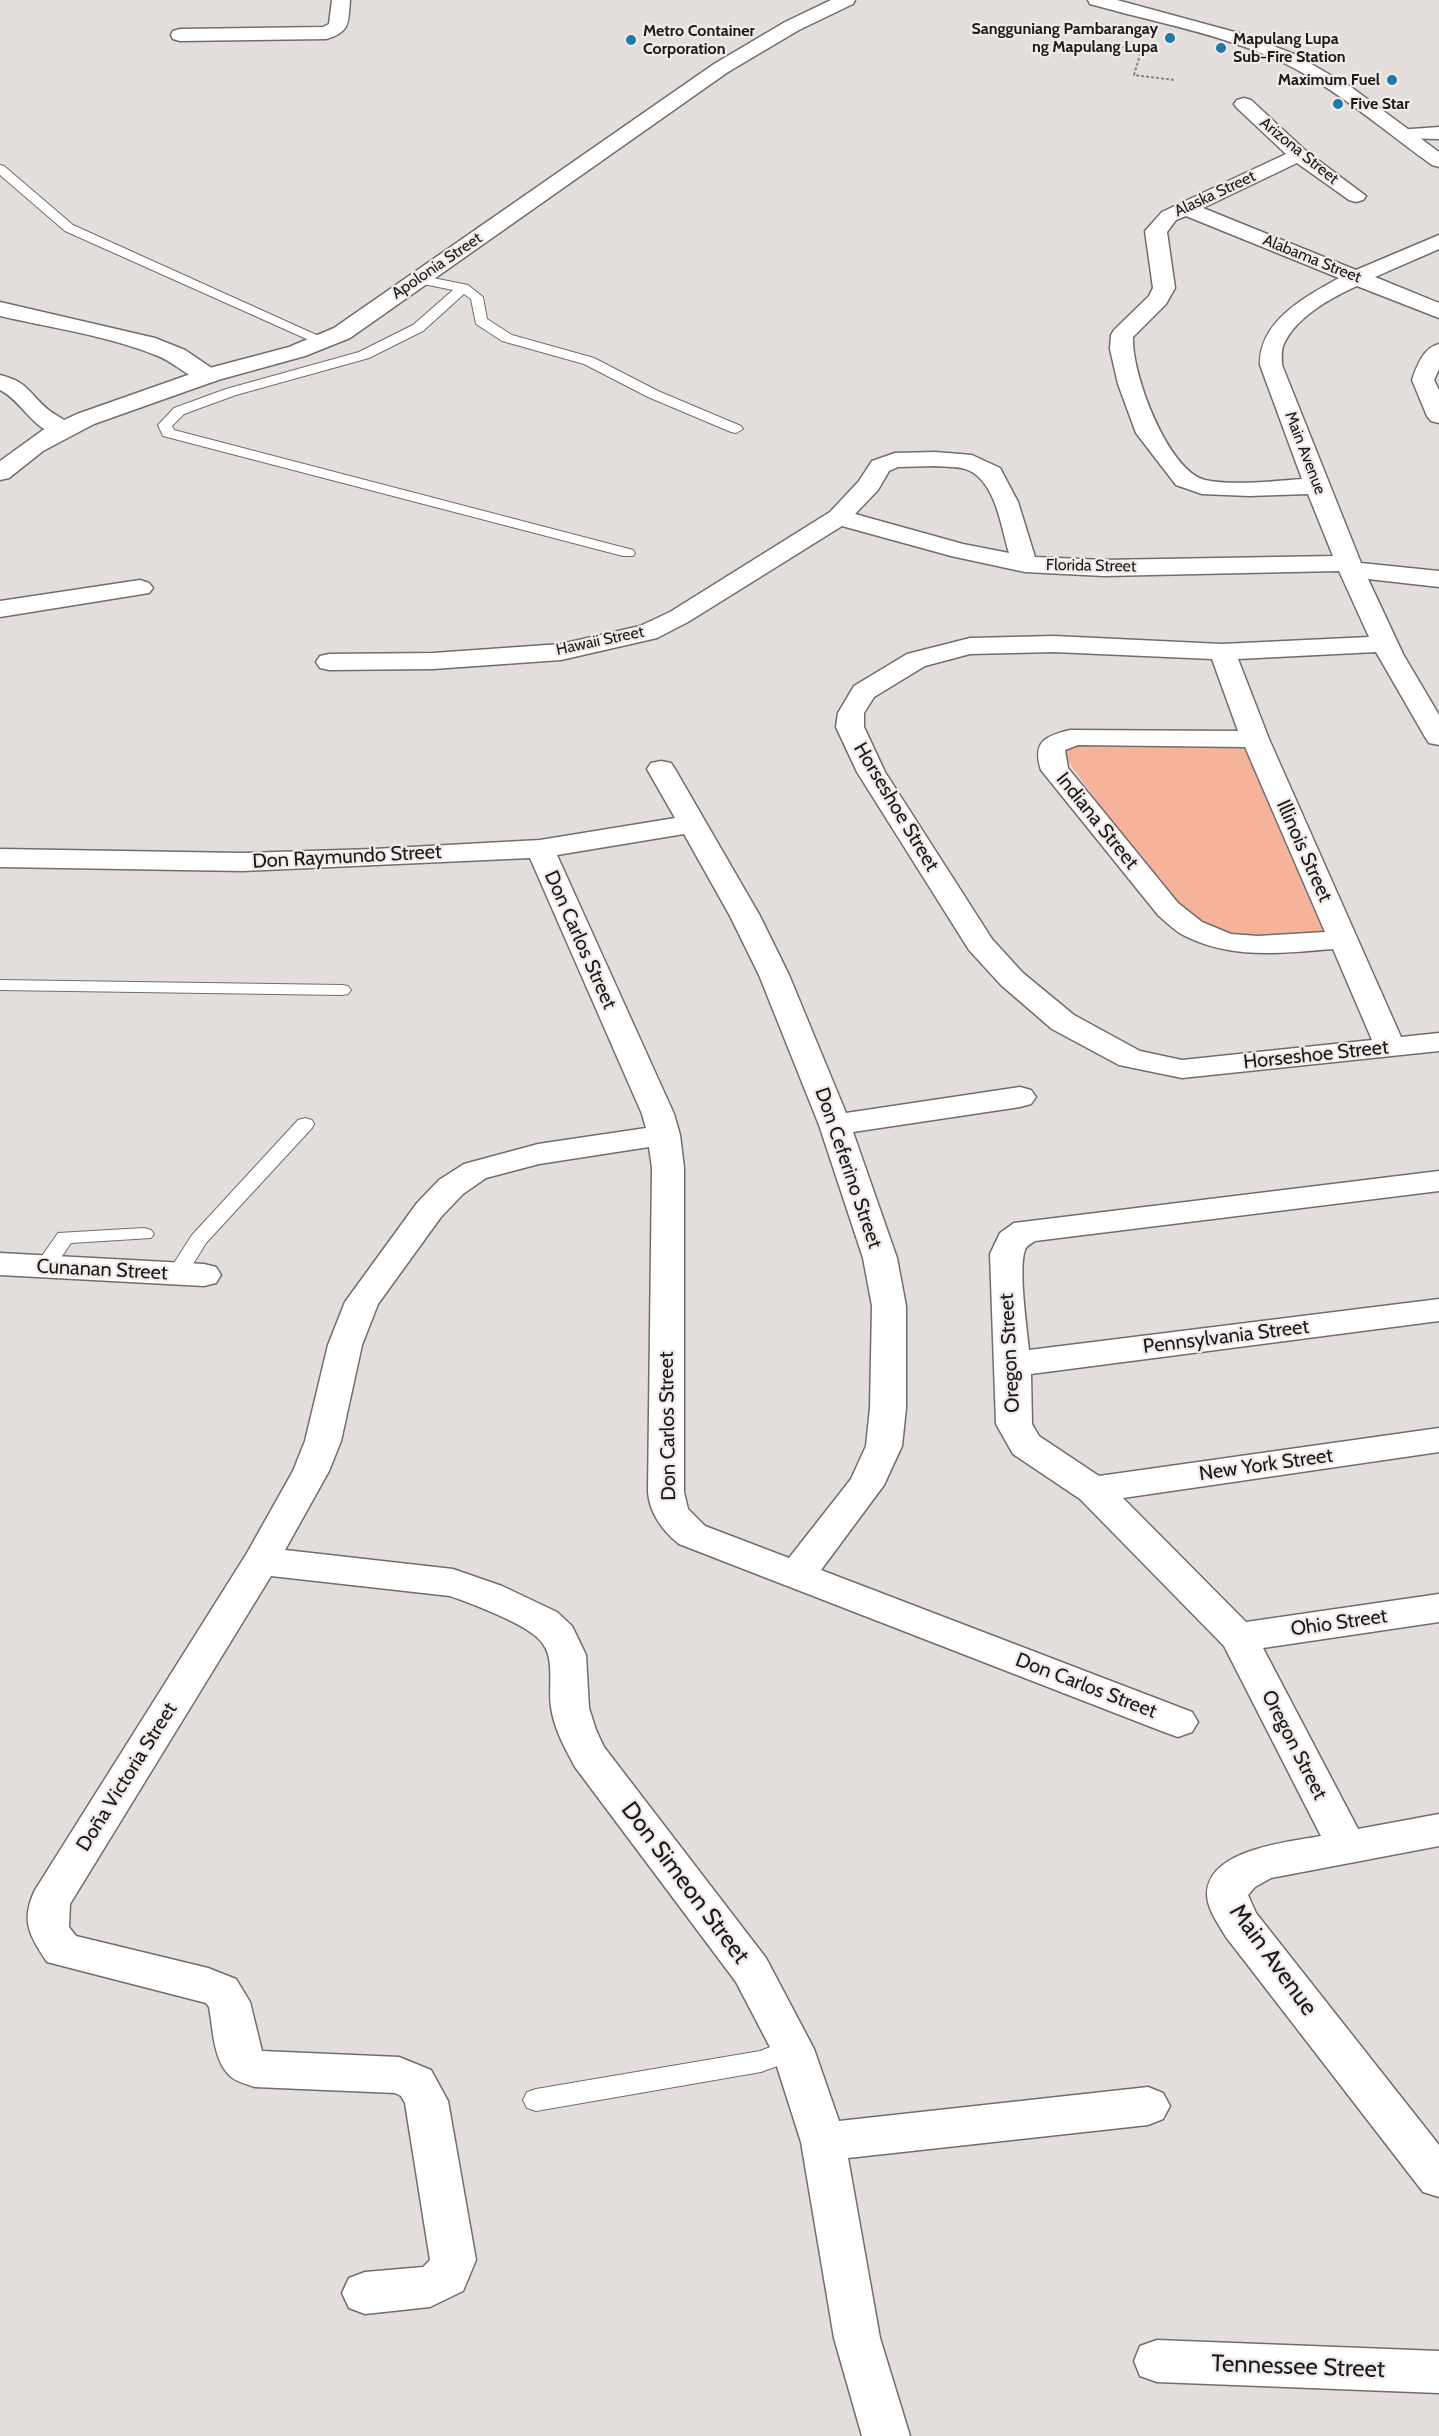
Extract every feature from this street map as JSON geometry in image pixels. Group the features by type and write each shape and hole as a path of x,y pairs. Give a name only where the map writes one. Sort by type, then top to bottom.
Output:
{"street":[{"path":"180,35 326,33 338,27 340,0"},
{"name":"Apolonia Street","path":"0,473 30,447 81,419 198,379 303,351 325,342 721,68 792,26 846,0"},
{"path":"1097,0 1214,33 1287,58 1320,76 1439,160"},
{"name":"Arizona Street","path":"1244,104 1299,155 1356,196"},
{"path":"1404,134 1439,133"},
{"name":"Alaska Street","path":"1299,155 1168,216 1156,231 1164,288 1158,299 1122,335 1121,350 1148,433 1185,480 1202,487 1249,489 1317,486"},
{"name":"Alabama Street","path":"1185,208 1439,311"},
{"name":"Main Avenue","path":"1439,241 1322,296 1296,315 1271,347 1271,365 1317,486 1351,566 1385,644 1439,737"},
{"path":"0,309 147,343 177,355 198,379"},
{"path":"1439,351 1430,363 1423,380 1439,416"},
{"path":"0,382 8,384 28,399 37,412 61,428"},
{"name":"Hawaii Street","path":"329,662 434,661 561,652 648,632 679,617 839,517 869,485 880,466 888,462 908,459 972,462 991,473 1006,502 1025,564"},
{"name":"Florida Street","path":"839,517 960,551 1025,564 1104,568 1351,566 1439,579"},
{"path":"0,609 140,588"},
{"name":"Horseshoe Street","path":"1385,644 1222,652 1054,644 970,646 916,660 863,692 851,713 850,727 871,772 980,944 1012,979 1063,1022 1130,1059 1182,1069 1439,1042"},
{"name":"Illinois Street","path":"1222,652 1255,739 1391,1048"},
{"name":"Indiana Street","path":"1255,739 1078,737 1061,739 1052,746 1050,756 1055,770 1168,909 1191,928 1225,942 1258,945 1342,940"},
{"name":"Don Ceferino Street","path":"661,769 745,916 774,975 835,1125 880,1258 889,1306 888,1408 884,1446 866,1485 796,1575"},
{"name":"Don Raymundo Street","path":"0,858 243,862 374,858 540,849 692,824"},
{"name":"Don Carlos Street","path":"540,849 654,1106 664,1135 668,1168 667,1503 679,1525 692,1535 1178,1722"},
{"path":"835,1125 1020,1097"},
{"name":"Doña Victoria Street","path":"365,2293 430,2287 447,2277 453,2260 426,2101 416,2083 399,2074 255,2069 245,2063 240,2056 229,2002 221,1991 208,1985 62,1950 48,1930 50,1902 261,1561 311,1471 323,1441 345,1346 362,1302 429,1210 451,1187 475,1171 501,1162 538,1154 664,1135"},
{"name":"Oregon Street","path":"1347,1847 1238,1638 1093,1490 1026,1445 1014,1424 1007,1254 1012,1240 1026,1231 1439,1181"},
{"name":"Cunanan Street","path":"0,1264 190,1274"},
{"name":"Pennsylvania Street","path":"1013,1364 1439,1310"},
{"name":"New York Street","path":"1093,1490 1439,1440"},
{"name":"Don Simeon Street","path":"261,1561 453,1583 489,1596 544,1622 559,1636 567,1655 570,1708 576,1730 589,1756 751,1970 793,2049 823,2142 857,2338 886,2436"},
{"name":"Ohio Street","path":"1238,1638 1439,1608"},
{"name":"Main Avenue","path":"1439,1830 1262,1863 1237,1876 1227,1892 1228,1905 1439,2178"},
{"path":"823,2142 1148,2106"},
{"name":"Tennessee Street","path":"1157,2361 1439,2372"}],"lane":[{"path":"0,169 69,228 325,342"},
{"path":"417,279 463,288 477,297 481,321 507,338 589,361 653,394 736,429"},
{"path":"463,288 418,328 364,355 179,411 165,425 168,433 628,553"},
{"path":"198,379 211,400"},
{"path":"0,985 342,990"},
{"path":"190,1274 199,1239 305,1124"},
{"path":"45,1266 65,1237 144,1234"},
{"path":"536,2100 761,2061 793,2049"}],"path":[{"path":"1083,51 1104,46 1142,48 1134,75 1174,80"}],"shaded area":[{"path":"1065,741 1250,743 1335,937 1259,942 1218,935 1173,907 1059,749"}],"place":[{"name":"Sangguniang Pambarangay ng Mapulang Lupa","path":"1170,38"},
{"name":"Metro Container Corporation","path":"631,40"},
{"name":"Mapulang Lupa Sub-Fire Station","path":"1221,48"},
{"name":"Maximum Fuel","path":"1392,80"},
{"name":"Five Star","path":"1338,104"}]}
